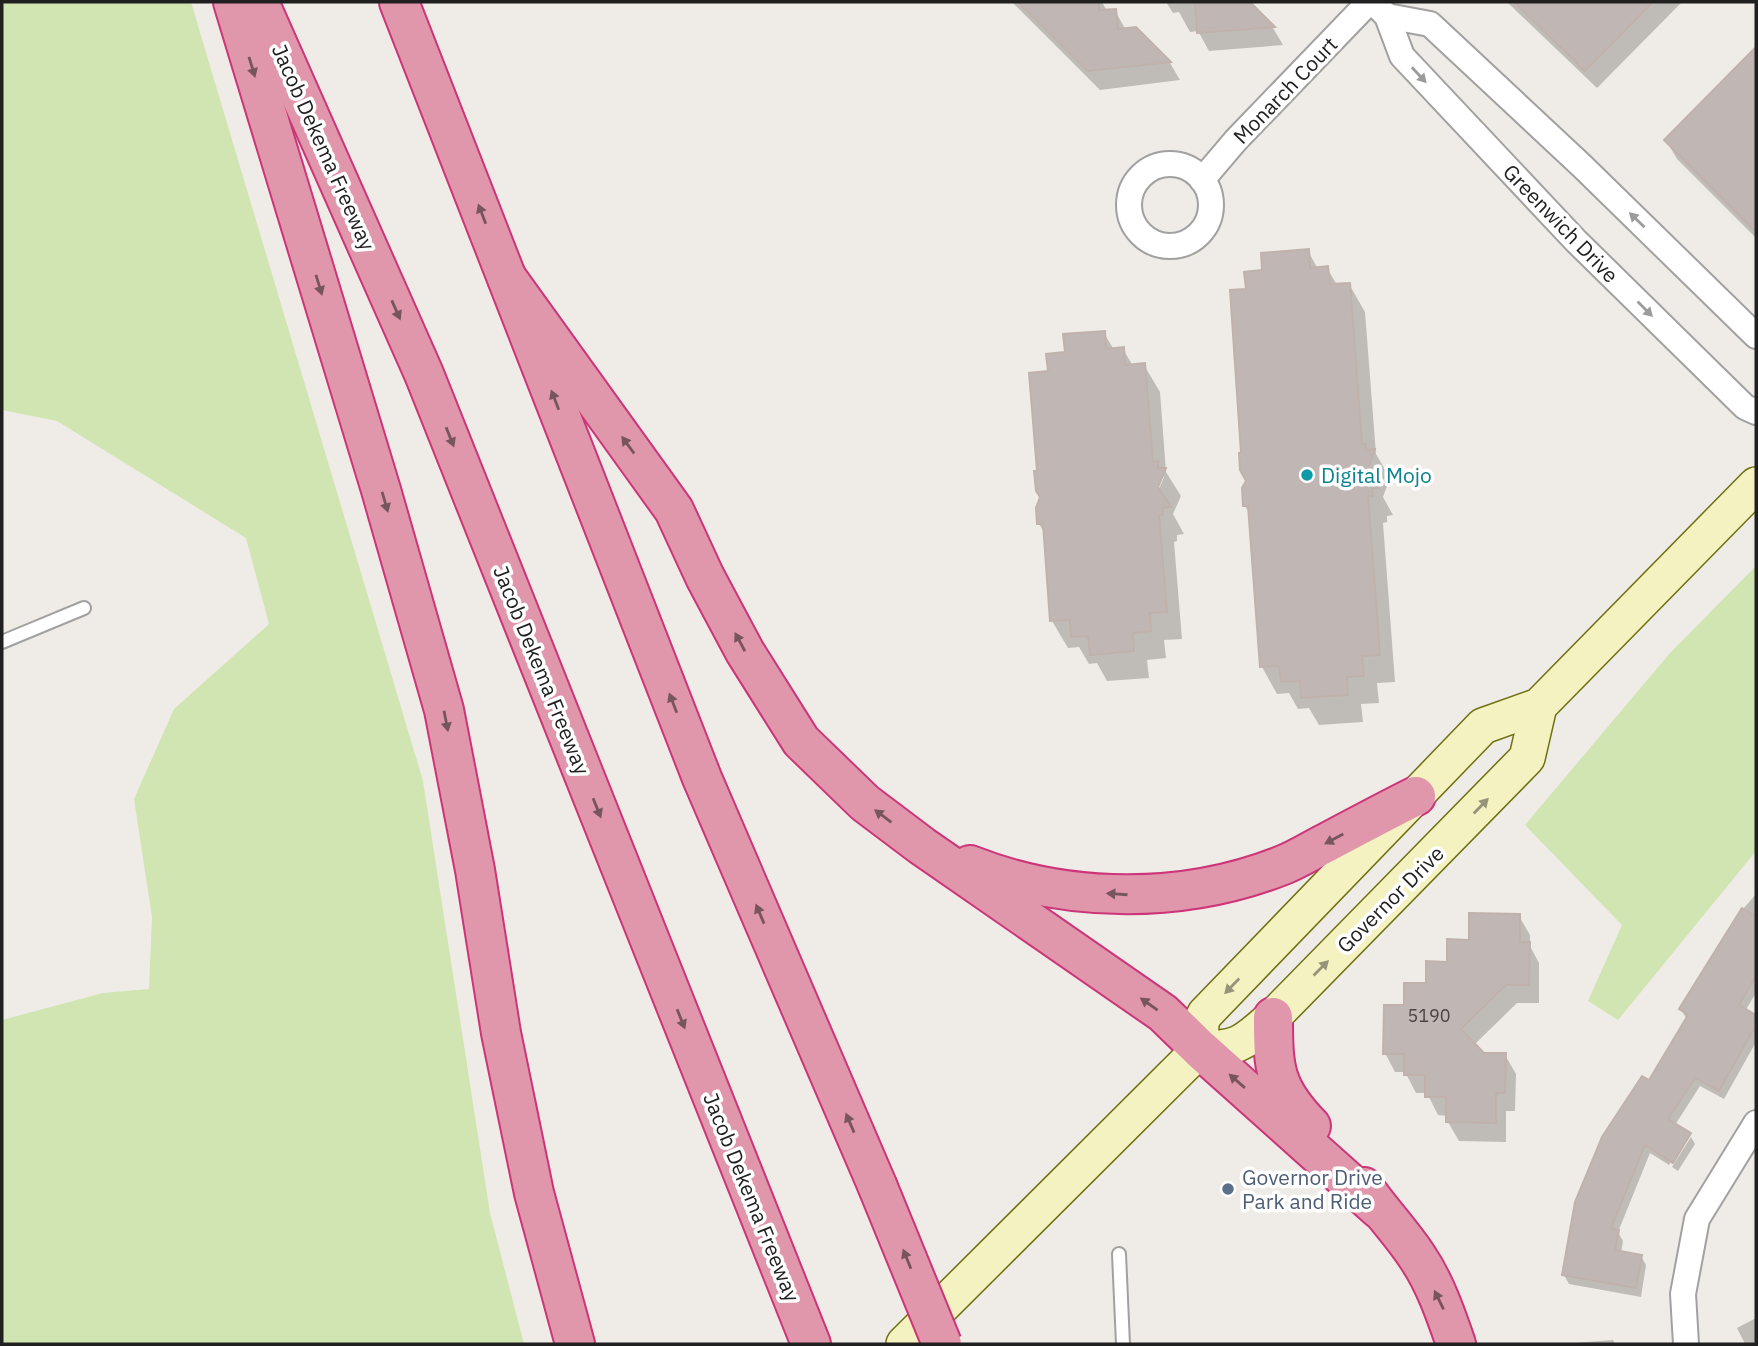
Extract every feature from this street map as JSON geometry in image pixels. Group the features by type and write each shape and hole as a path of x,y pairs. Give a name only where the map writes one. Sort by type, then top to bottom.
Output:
{"highway":[{"path":"233,2 382,490 444,710 475,870 501,1033 534,1193 575,1344"},
{"name":"Jacob Dekema Freeway","path":"259,2 424,374 811,1344"},
{"path":"399,2 702,778 877,1185 942,1344"},
{"path":"507,278 674,510 705,577 745,652 801,741 865,803 922,846 1163,1013 1379,1209"},
{"path":"922,846 1000,877 1066,890 1142,895 1221,885 1284,865 1416,796"},
{"path":"1273,1017 1273,1059 1282,1088 1300,1115 1355,1172 1379,1209 1418,1258 1446,1315 1455,1344"}],"main road":[{"path":"904,1344 1200,1049 1201,1021 1205,1014 1483,726 1539,706 1756,485"},
{"name":"Governor Drive","path":"1200,1049 1231,1048 1241,1044 1273,1017 1527,758 1539,706"}],"street":[{"name":"Monarch Court","path":"1202,180 1236,140 1376,6"},
{"path":"1376,6 1430,24 1582,166 1756,336"},
{"name":"Greenwich Drive","path":"1376,6 1402,56 1411,66 1576,241 1745,407 1756,412"},
{"path":"1686,1344 1682,1294 1697,1219 1756,1123"}],"lane":[{"path":"2,642 84,608"},
{"path":"1119,1254 1123,1344"}],"green space":[{"path":"2,2 191,2 423,781 490,1213 524,1344 2,1344 2,1020 103,993 149,989 152,917 134,799 174,709 269,624 246,538 57,421 2,410"},
{"path":"1756,566 1756,851 1618,1020 1588,1001 1622,925 1525,825 1670,653"}],"building":[{"path":"1018,2 1099,2 1099,10 1116,9 1118,29 1136,27 1171,62 1088,71"},
{"path":"1195,2 1250,2 1275,27 1197,33"},
{"path":"1514,2 1653,2 1585,71"},
{"path":"1756,47 1756,232 1664,140"},
{"name":"Digital Mojo","path":"1309,249 1310,268 1328,266 1330,284 1350,283 1362,444 1366,444 1366,450 1375,449 1368,469 1379,488 1372,489 1373,496 1368,496 1380,655 1362,656 1364,676 1347,677 1348,695 1301,698 1300,681 1281,682 1279,666 1260,667 1248,506 1243,506 1242,488 1246,481 1240,470 1230,290 1246,289 1244,272 1262,270 1261,253"},
{"path":"1105,331 1106,349 1124,347 1125,365 1145,363 1153,462 1158,461 1158,468 1166,468 1158,487 1171,507 1162,508 1163,514 1159,515 1167,612 1150,613 1151,631 1133,633 1134,651 1090,655 1088,636 1071,637 1070,620 1050,621 1043,524 1037,524 1036,508 1040,497 1036,491 1034,471 1037,471 1029,373 1048,371 1046,354 1065,352 1063,334"},
{"path":"1742,908 1756,917 1756,976 1739,1005 1756,1015 1756,1025 1719,1091 1695,1078 1668,1119 1691,1133 1673,1163 1645,1145 1611,1228 1619,1230 1615,1250 1642,1255 1636,1288 1562,1275 1575,1202 1602,1137 1642,1076 1649,1080 1688,1015 1679,1009"},
{"path":"1469,913 1520,914 1520,942 1530,942 1529,985 1506,985 1461,1029 1484,1053 1506,1053 1505,1093 1496,1093 1496,1123 1446,1122 1446,1097 1425,1097 1425,1075 1404,1075 1404,1054 1383,1054 1384,1005 1404,1005 1404,983 1426,983 1426,961 1447,962 1447,939 1469,940"}],"place":[{"name":"Digital Mojo","path":"1307,475"},
{"name":"Governor Drive Park and Ride","path":"1228,1189"}]}
